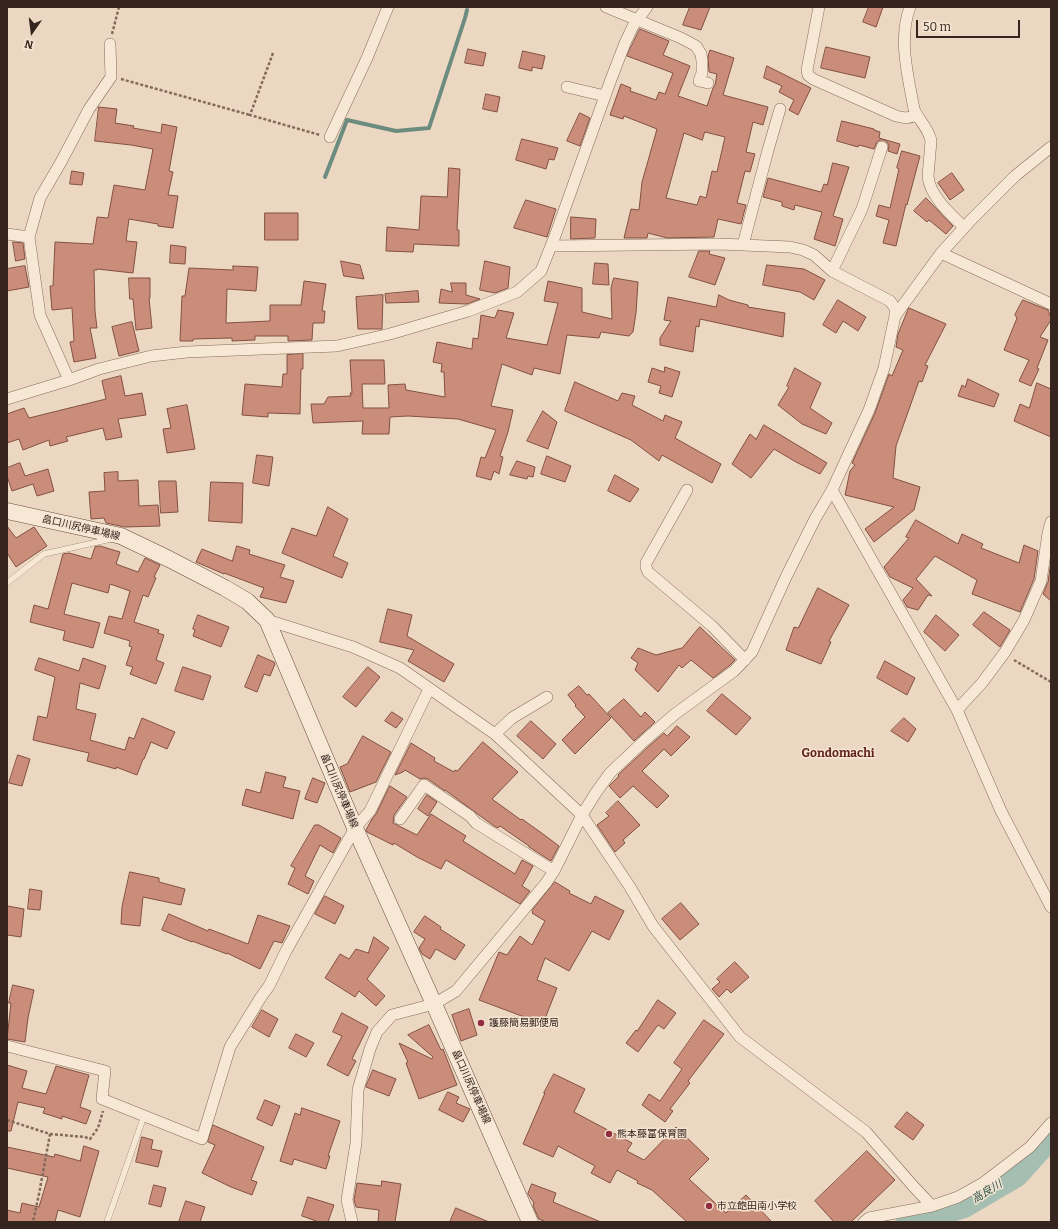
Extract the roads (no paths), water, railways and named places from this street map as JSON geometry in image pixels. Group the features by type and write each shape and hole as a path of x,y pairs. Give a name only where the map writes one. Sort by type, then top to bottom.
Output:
{"main road":[{"name":"畠口川尻停車場線","path":"7,511 122,536 225,588 247,601 267,620 355,828 530,1222"}],"street":[{"path":"330,137 367,58 388,7"},
{"path":"606,7 637,19 651,27 681,38 696,46 701,54 702,61 702,73 699,80 708,83"},
{"path":"7,399 99,369 151,356 187,352 337,346 390,334 468,311 517,292 541,271 629,33 637,19 647,7"},
{"path":"819,7 807,70 808,75 813,79 896,116 910,118 916,115"},
{"path":"910,7 904,25 904,44 912,102 916,115 931,136 928,181 943,204 964,227"},
{"path":"68,380 40,315 29,237 40,198 89,109 111,77 110,44"},
{"path":"567,87 605,96"},
{"path":"743,244 780,110"},
{"path":"895,316 941,253 964,227 1015,176 1051,147"},
{"path":"832,271 862,209 882,148"},
{"path":"7,234 29,237"},
{"path":"352,1222 347,1200 356,1143 358,1090 370,1049 377,1032 392,1015 434,1004 456,991 546,883 554,871 582,815 610,773 675,714 734,671 752,652 786,577 815,519 832,490 869,410 884,368 895,316 895,308 890,301 832,271 814,255 803,250 790,247 743,244 551,246"},
{"path":"941,253 1051,304"},
{"path":"687,490 646,563 646,567 648,572 712,626 745,660"},
{"path":"832,490 957,710 1001,811 1051,907"},
{"path":"957,710 982,683 1005,652 1024,620 1041,581 1051,522"},
{"path":"267,620 353,647 400,668 495,734 582,815 630,887 653,926 740,1037 866,1132 932,1206"},
{"path":"7,1046 106,1071 102,1099 202,1139 230,1047 269,986 286,952 355,828 370,811 429,689"},
{"path":"495,734 512,718 547,697"},
{"path":"400,819 424,785 470,816 476,823 554,871"},
{"path":"864,1222 869,1218 932,1206 958,1197 983,1183 1030,1147 1051,1123"}],"lane":[{"path":"7,583 44,554 122,536"},
{"path":"107,1222 144,1116"}],"waterway":[{"path":"325,177 347,120 396,131 429,128 467,10"},
{"name":"高良川","path":"908,1222 963,1206 1016,1175 1051,1136"}],"place":[{"name":"護藤簡易郵便局","path":"481,1023"},
{"name":"熊本藤富保育園","path":"609,1134"},
{"name":"市立飽田南小学校","path":"709,1206"}],"district":[{"name":"Gondomachi","path":"838,754"}]}
